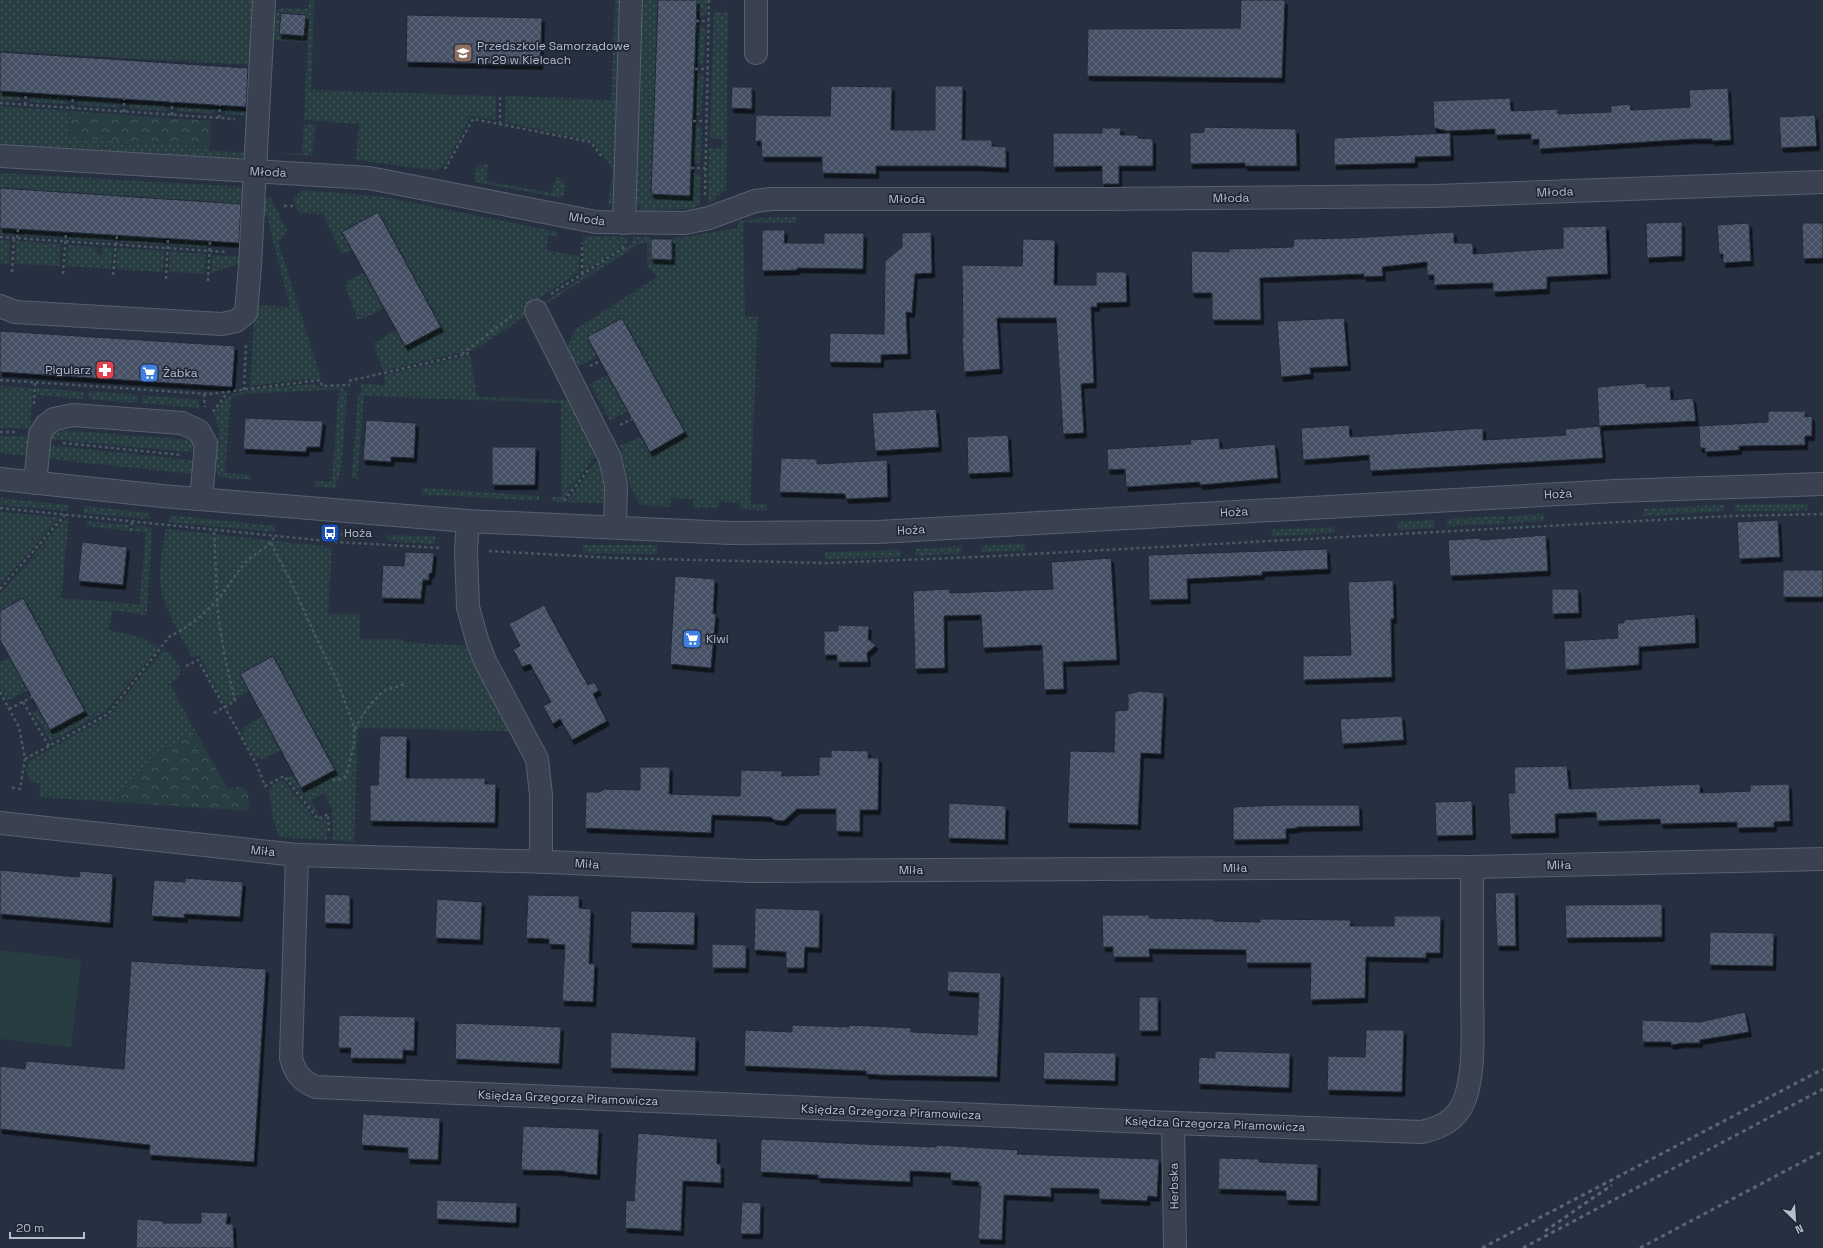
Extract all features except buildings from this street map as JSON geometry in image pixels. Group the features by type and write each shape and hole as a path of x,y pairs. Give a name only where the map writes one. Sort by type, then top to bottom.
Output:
{"street":[{"path":"0,306 15,312 222,324 232,322 242,317 248,309 264,0"},
{"path":"628,233 631,0"},
{"path":"756,0 756,53"},
{"name":"Młoda","path":"0,156 369,178 596,222 628,233 685,224 709,218 755,201 771,199 1107,199 1435,196 1823,182"},
{"path":"535,308 610,458 616,485 615,527"},
{"path":"35,483 40,434 46,425 54,419 73,415 182,423 199,431 206,444 201,499"},
{"name":"Hoża","path":"0,479 201,499 468,521 730,533 878,532 1615,491 1823,484"},
{"path":"468,521 466,550 468,607 477,640 485,661 536,759 541,794 541,862"},
{"name":"Miła","path":"0,823 297,855 541,862 750,871 1472,867 1823,859"},
{"name":"Księdza Grzegorza Piramowicza","path":"297,855 291,1058 298,1076 306,1083 316,1087 1422,1132 1445,1124 1460,1108 1467,1092 1472,1054 1472,867"},
{"name":"Herbska","path":"1173,1123 1175,1248"}],"path":[{"path":"705,197 709,0"},
{"path":"696,21 709,21"},
{"path":"695,69 708,69"},
{"path":"25,105 26,93"},
{"path":"72,96 72,108"},
{"path":"500,96 500,124"},
{"path":"124,99 124,112"},
{"path":"172,102 172,115"},
{"path":"0,103 258,120"},
{"path":"219,118 220,105"},
{"path":"441,172 448,166 473,119 591,142 603,159"},
{"path":"693,120 706,121"},
{"path":"691,168 705,168"},
{"path":"284,206 294,206"},
{"path":"18,229 18,238"},
{"path":"63,274 66,232"},
{"path":"461,355 514,314 535,308 582,275 628,233"},
{"path":"113,275 117,235"},
{"path":"0,237 65,240 251,254"},
{"path":"12,272 14,238"},
{"path":"166,279 168,238"},
{"path":"582,240 582,275"},
{"path":"208,281 210,241"},
{"path":"242,317 246,327 244,390"},
{"path":"349,380 470,353"},
{"path":"594,364 600,361"},
{"path":"0,380 204,394 320,380 322,386 350,385"},
{"path":"209,412 211,415 229,392"},
{"path":"204,394 204,406 207,409"},
{"path":"624,423 632,419"},
{"path":"0,432 24,432"},
{"path":"62,443 184,456"},
{"path":"562,504 570,505"},
{"path":"0,589 66,515"},
{"path":"131,531 132,522"},
{"path":"214,530 220,635 235,701 214,713"},
{"path":"25,759 108,714 170,636 179,632 218,598 245,563 262,548 271,543 275,536"},
{"path":"271,543 337,680 354,730"},
{"path":"186,666 198,660 256,763 266,786 284,776 318,819 328,814 330,856"},
{"path":"331,778 336,781 345,777 348,770 354,730 358,720 386,690 404,684"},
{"path":"0,692 19,727 25,759 20,788 10,787"},
{"path":"10,709 32,697"},
{"path":"23,702 49,746"}],"green space":[{"path":"0,0 259,0 253,116 225,114 226,108 250,110 253,65 0,51"},
{"path":"309,0 314,0 311,90 496,96 496,120 471,116 445,165 437,170 356,160 359,124 304,120 308,42 269,40 270,15 281,8 308,9","holes":["281,13 306,15 304,36 279,34"]},
{"path":"615,0 625,0 616,199 607,209 613,170 593,141 505,122 506,96 611,100"},
{"path":"639,0 658,0 651,194 690,196 691,173 698,173 701,176 700,204 692,209 642,210 634,201"},
{"path":"697,0 707,0 706,13 704,16 696,17"},
{"path":"714,12 728,12 726,190 708,204 709,148 722,148 723,139 710,138"},
{"path":"696,24 703,26 706,30 704,61 702,64 695,63"},
{"path":"694,74 702,74 704,76 701,115 693,115"},
{"path":"0,93 20,94 20,101 0,100"},
{"path":"31,95 67,97 67,104 30,102"},
{"path":"79,98 120,101 119,108 78,105"},
{"path":"130,102 166,104 166,111 130,109"},
{"path":"178,105 215,107 214,114 177,111"},
{"path":"0,106 71,111 68,138 210,147 210,150 249,153 244,157 237,158 0,144"},
{"path":"71,111 211,121 210,147 68,138"},
{"path":"304,124 315,125 312,156 268,153 302,154"},
{"path":"692,125 700,125 702,127 701,160 699,163 691,163"},
{"path":"486,163 488,165 486,181 551,193 556,178 559,177 565,183 565,192 561,198 476,182 474,176 477,168"},
{"path":"0,173 245,187 244,204 0,188"},
{"path":"303,190 385,197 558,232 557,237 549,236 546,250 579,256 579,272 529,305 532,312 476,349 383,371 374,343 396,330 405,346 440,327 378,213 342,232 352,250 341,254 323,214 300,213 295,206 293,199"},
{"path":"265,197 271,198 287,231 278,242 321,378 250,386 255,305 290,307 267,216 259,216 262,199"},
{"path":"796,217 797,223 743,222 745,316 758,317 750,504 766,504 766,510 740,509 740,503 719,501 718,508 693,508 694,499 671,498 670,507 641,505 630,484 620,445 626,444 642,436 650,451 685,432 622,318 587,337 598,356 579,366 574,363 567,347 576,329 657,277 653,271 647,267 647,243 641,243 541,307 540,305 632,244 633,237 651,237 651,259 672,260 672,239 738,228 738,221 764,218"},
{"path":"0,228 14,228 14,235 0,234"},
{"path":"22,229 62,232 61,238 22,236"},
{"path":"70,232 114,235 113,242 69,239"},
{"path":"121,235 163,238 163,245 120,242"},
{"path":"583,236 628,237 628,243 583,272"},
{"path":"171,239 207,241 206,248 170,245"},
{"path":"0,240 10,241 9,264 0,263"},
{"path":"16,241 61,244 60,266 15,264"},
{"path":"68,245 97,247 97,254 102,255 103,247 113,248 111,269 66,266"},
{"path":"118,248 165,251 163,272 116,269"},
{"path":"170,251 206,254 205,274 169,272"},
{"path":"212,255 245,257 239,264 211,273"},
{"path":"364,273 384,308 363,319 357,319 345,285 349,280"},
{"path":"470,355 477,397 573,400 598,452 561,502 552,501 551,497 562,497 561,403 364,396 357,477 359,479 352,478 358,395 362,393 361,384 385,385 384,375"},
{"path":"608,375 628,411 610,421 590,384"},
{"path":"315,384 320,388 342,387 347,394 341,469 335,488 315,486 315,481 332,482 339,389 231,396 225,473 251,475 251,480 219,477 216,469 219,429 214,414 228,397 245,391 257,389"},
{"path":"0,386 33,388 30,429 0,428"},
{"path":"37,388 84,392 83,399 36,395"},
{"path":"89,391 138,395 137,403 88,399"},
{"path":"143,395 199,400 199,408 142,403"},
{"path":"63,430 189,440 192,441 200,453 47,439 55,432"},
{"path":"0,436 33,436 28,456 0,453"},
{"path":"47,445 199,461 194,474 57,460 48,457"},
{"path":"599,457 604,474 605,486 602,503 567,502"},
{"path":"422,488 539,496 539,501 422,494"},
{"path":"0,498 69,505 68,511 0,505"},
{"path":"1808,504 1808,510 1735,511 1735,505"},
{"path":"1724,505 1724,511 1643,516 1643,509"},
{"path":"85,506 149,513 150,519 83,513"},
{"path":"0,512 60,517 0,585"},
{"path":"1544,514 1544,521 1507,523 1507,516"},
{"path":"171,515 275,526 274,532 168,522"},
{"path":"1504,516 1504,524 1447,526 1447,519"},
{"path":"66,518 69,518 61,598 139,604 146,533 134,531 135,525 152,528 147,611 145,615 112,610 109,630 141,638 159,647 106,711 51,741 33,713 38,709 50,730 85,711 23,598 0,611 0,594"},
{"path":"1434,520 1434,528 1398,530 1398,522"},
{"path":"87,521 129,525 129,531 87,526"},
{"path":"1334,527 1335,533 1272,536 1271,530"},
{"path":"166,529 332,547 328,614 360,614 360,639 404,639 404,642 466,646 511,731 358,728 354,842 333,840 332,809 324,793 311,800 319,817 288,778 294,775 302,788 335,770 274,656 240,674 249,691 225,705 199,655 192,658 171,619 162,594 160,579"},
{"path":"331,529 366,533 365,540 330,538"},
{"path":"387,535 436,536 434,544 387,541"},
{"path":"1025,544 1025,550 982,552 982,546"},
{"path":"583,545 657,545 657,554 583,553"},
{"path":"962,546 962,553 915,556 915,549"},
{"path":"901,550 901,557 825,559 825,552"},
{"path":"164,649 179,666 180,675 170,684 196,732 152,756 115,802 39,797 41,784 29,781 29,776 26,775 27,762 109,716"},
{"path":"9,657 28,690 7,701 0,688 0,662"},
{"path":"263,716 281,750 264,759 255,757 242,734 244,727"},
{"path":"196,732 228,790 235,787 240,787 247,791 249,800 248,811 115,802 152,756"},
{"path":"283,780 317,822 326,817 327,840 279,837 274,822 269,792 274,784"},
{"path":"0,950 81,960 71,1047 0,1039"}],"railway":[{"path":"1482,1248 1823,1069"},
{"path":"1523,1248 1823,1089"},
{"path":"1640,1248 1823,1151"},
{"path":"1545,1231 1612,1185"}],"place":[{"name":"Przedszkole Samorządowe nr 29 w Kielcach","path":"463,53"},
{"name":"Pigularz","path":"105,370"},
{"name":"Żabka","path":"149,373"},
{"name":"Hoża","path":"330,533"},
{"name":"Kiwi","path":"692,639"}]}
